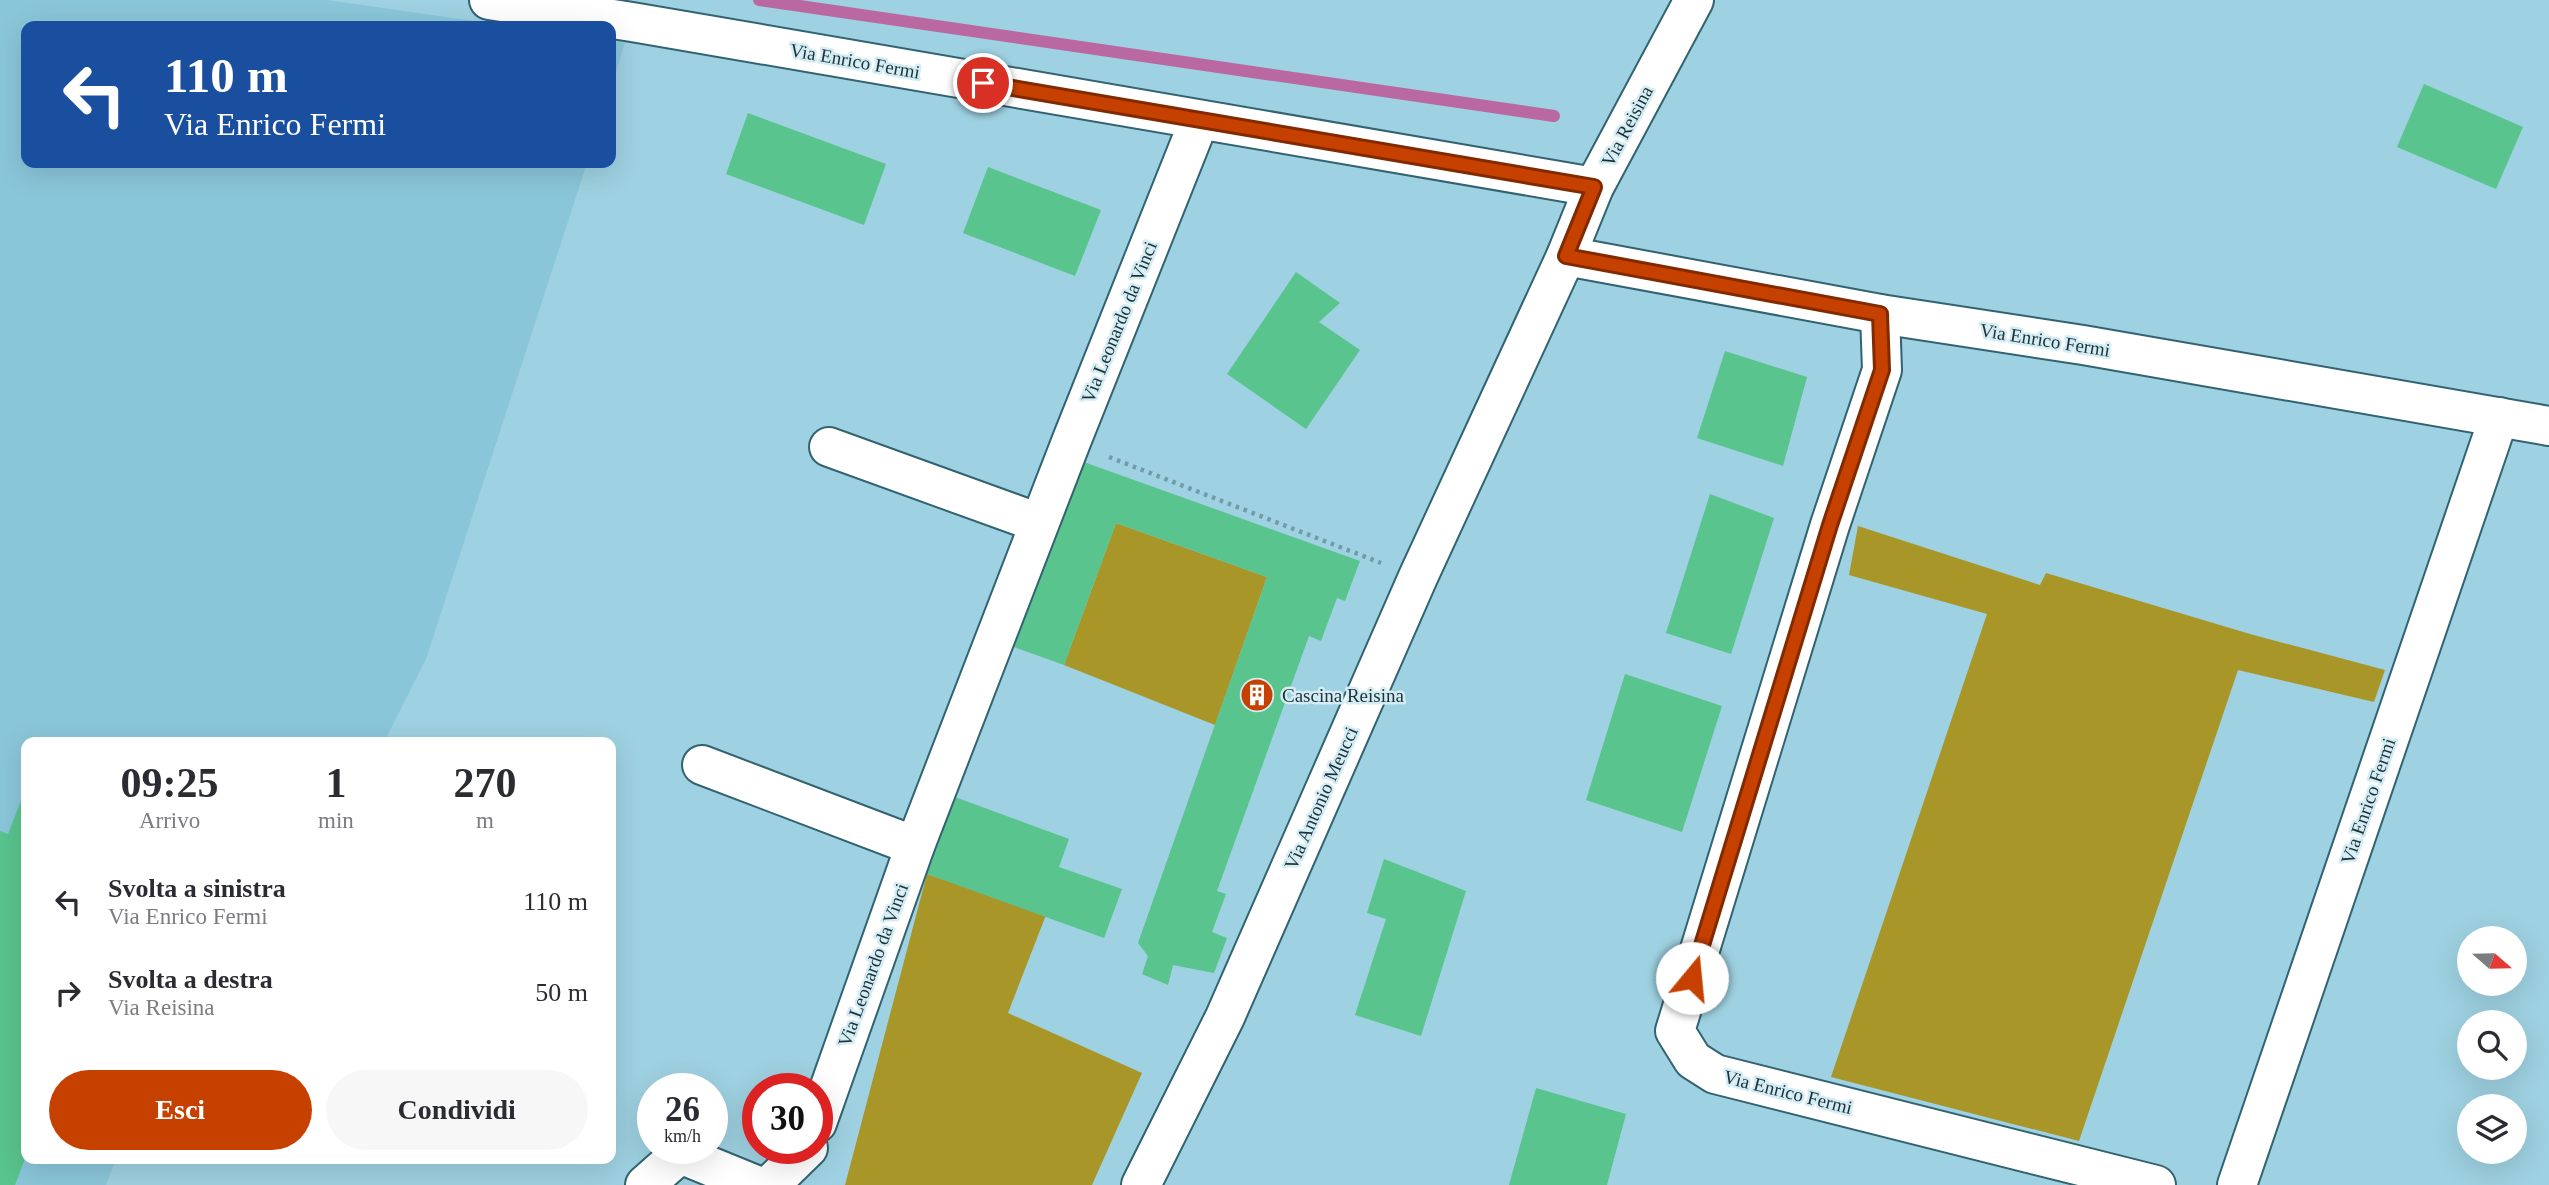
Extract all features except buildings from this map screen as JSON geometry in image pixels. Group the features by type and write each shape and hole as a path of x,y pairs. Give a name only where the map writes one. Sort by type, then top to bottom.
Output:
{"street":[{"name":"Via Enrico Fermi","path":"489,0 632,22 1594,187"},
{"name":"Via Reisina","path":"1566,256 1594,187 1693,0"},
{"name":"Via Leonardo da Vinci","path":"833,1078 915,846 1039,523 1199,121"},
{"name":"Via Enrico Fermi","path":"1566,256 1880,314 2083,345 2549,426"},
{"name":"Via Antonio Meucci","path":"1141,1185 1225,1017 1418,577 1566,256"},
{"name":"Via Enrico Fermi","path":"1880,314 1882,370 1826,538 1675,1031 1693,1060 1715,1074 2156,1185"},
{"name":"Via Enrico Fermi","path":"2237,1185 2499,417"},
{"path":"829,447 1039,523"},
{"path":"702,765 915,846"},
{"path":"645,1185 680,1154 755,1185"},
{"name":"Via Leonardo da Vinci","path":"770,1185 789,1164"}],"path":[{"path":"1071,442 1418,577"}],"shaded area":[{"path":"0,0 327,0 474,21 21,21 21,168 585,168 426,659 387,737 21,737 21,1164 114,1164 106,1185 0,1185"},
{"path":"616,42 625,43 616,72"},
{"path":"1116,523 1267,577 1215,725 1064,665"},
{"path":"1858,526 2040,585 2046,573 2250,634 2385,670 2374,702 2238,670 2079,1141 1831,1077 1987,614 1849,575"},
{"path":"927,874 1046,915 1008,1013 1142,1073 1092,1185 845,1185"}],"waterway":[{"path":"759,0 1554,116"}],"place":[{"name":"Cascina Reisina","path":"1257,695"}],"route":[{"path":"983,83 1594,187 1566,256 1880,314 1882,370 1830,525 1692,978"}]}
